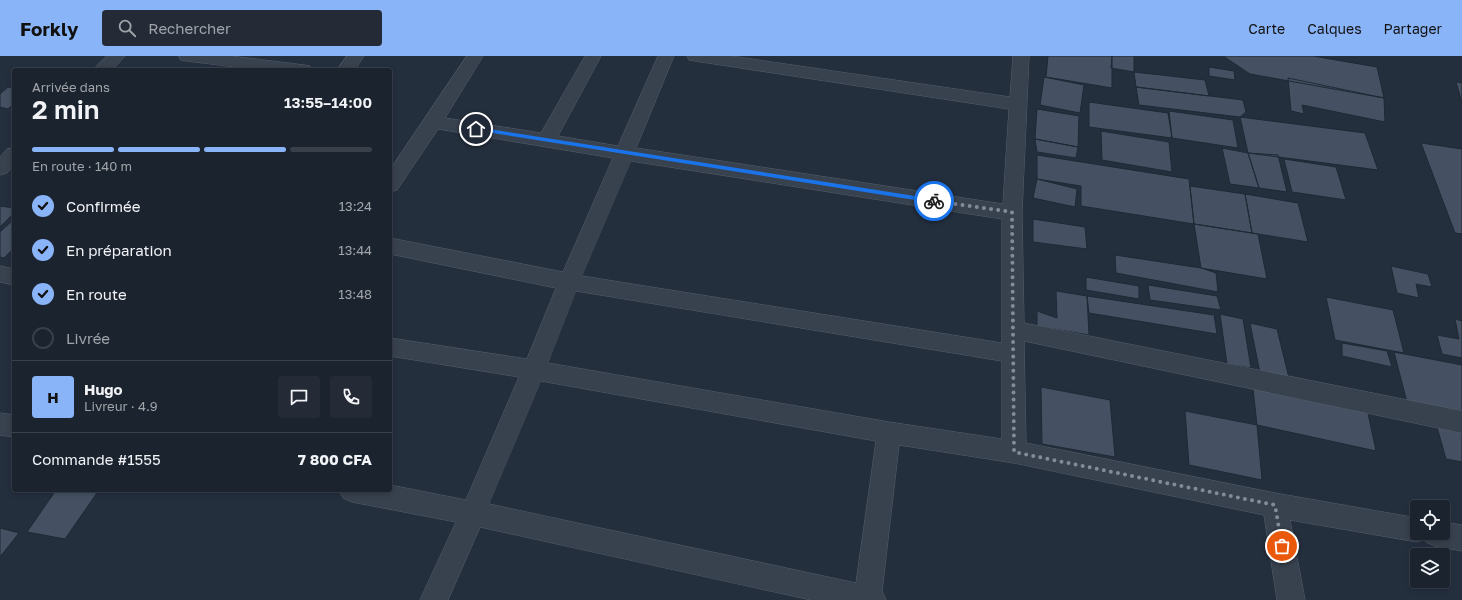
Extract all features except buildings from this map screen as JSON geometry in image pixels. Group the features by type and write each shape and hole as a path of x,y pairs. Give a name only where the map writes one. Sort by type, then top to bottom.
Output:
{"street":[{"path":"104,68 117,56"},
{"path":"187,56 287,68"},
{"path":"347,68 356,56"},
{"path":"392,182 433,122 475,56"},
{"path":"546,141 593,56"},
{"path":"434,600 534,370 569,282 666,56"},
{"path":"695,56 1018,104"},
{"path":"1014,452 1012,212 1021,56"},
{"path":"433,122 546,141 1012,212"},
{"path":"0,148 12,153"},
{"path":"0,168 12,156"},
{"path":"392,246 569,282 1014,354"},
{"path":"0,274 12,277"},
{"path":"1013,330 1462,422"},
{"path":"392,346 889,433 1014,452 1275,505 1410,529"},
{"path":"0,424 12,426"},
{"path":"363,492 473,513 869,600 889,433"},
{"path":"1275,505 1291,600"},
{"path":"1450,536 1462,538"}],"way so far":[{"path":"934,201 1012,212 1014,452 1275,505 1282,546"}],"route":[{"path":"476,129 934,201"}]}
